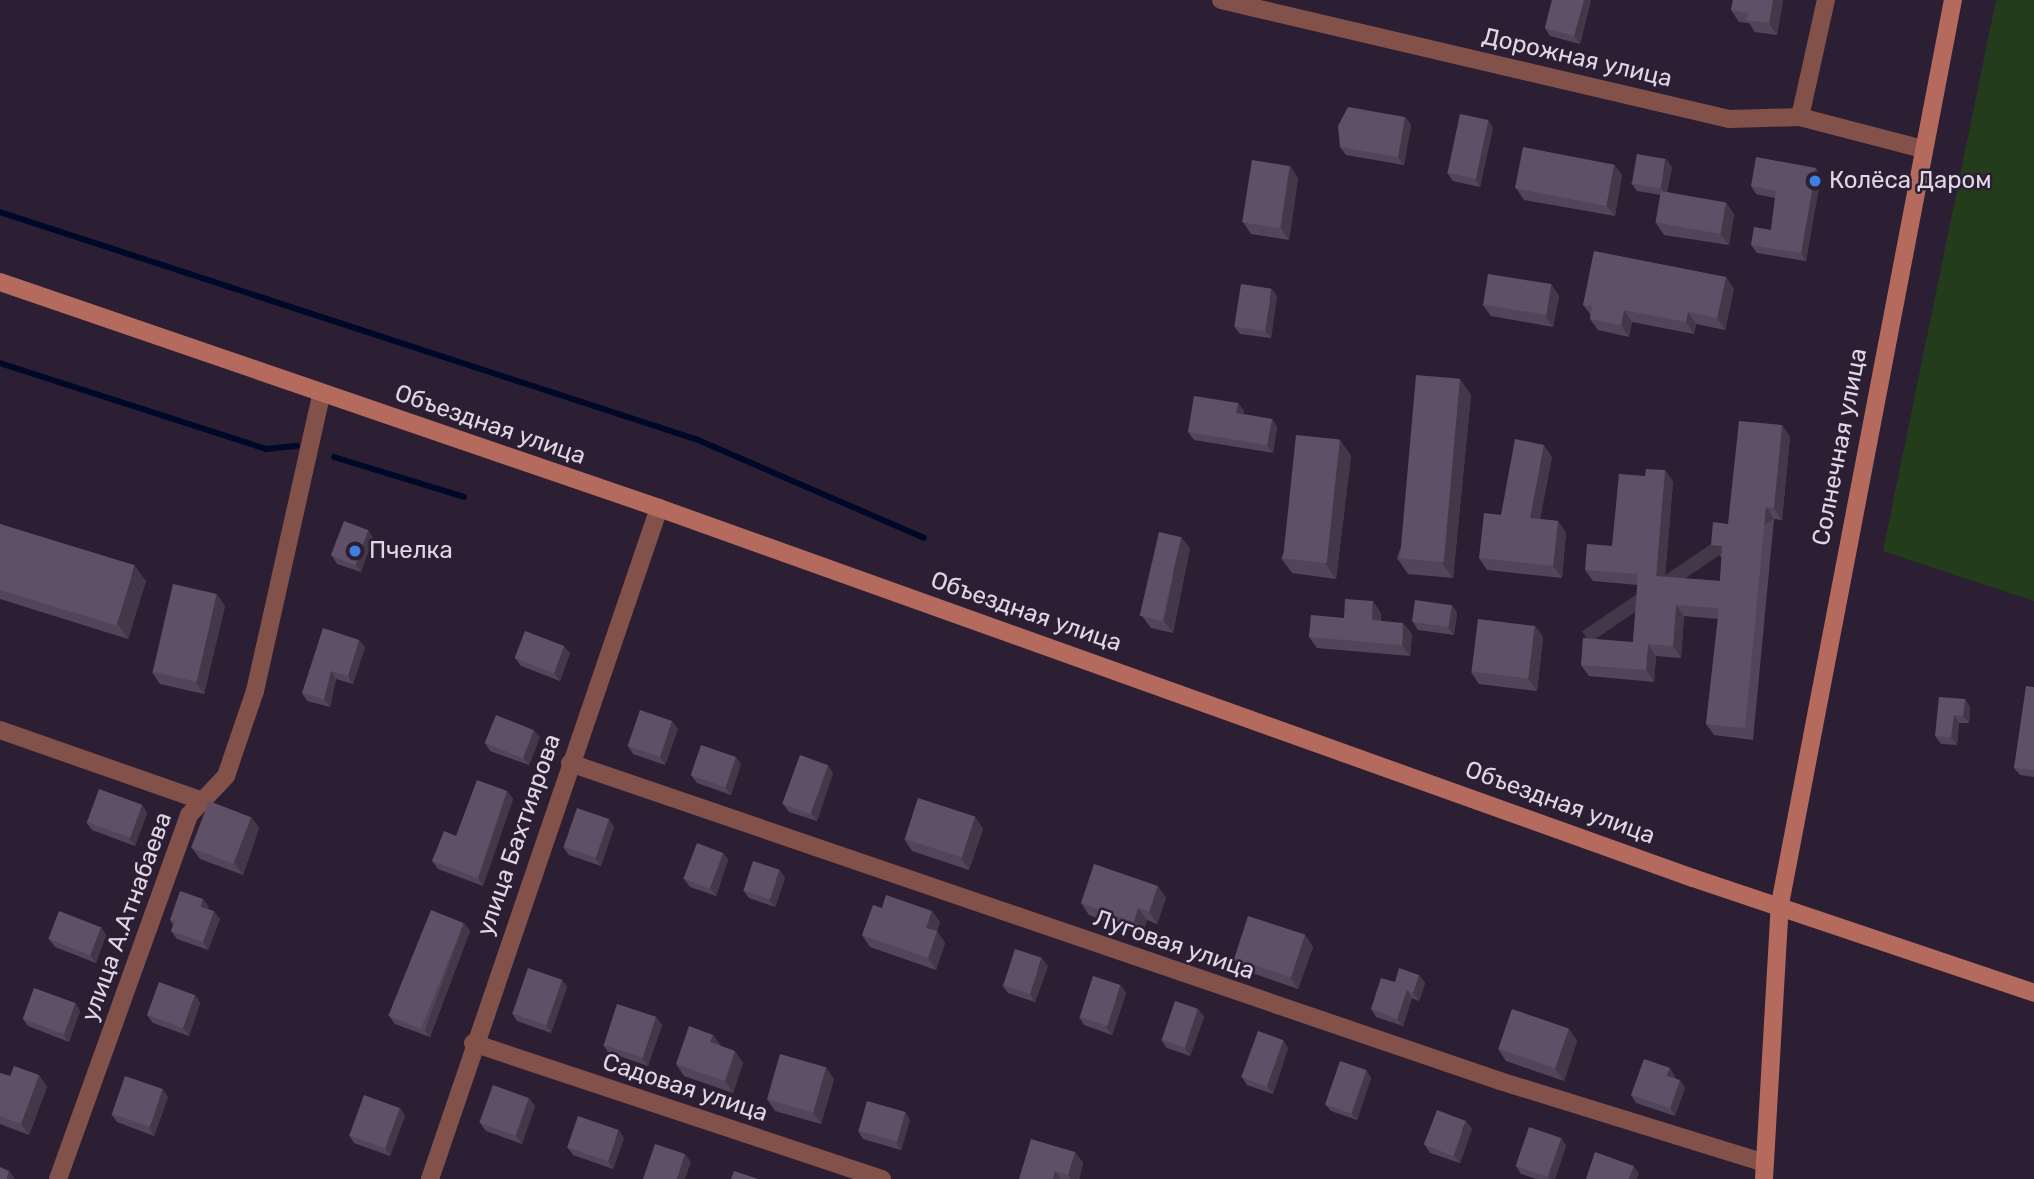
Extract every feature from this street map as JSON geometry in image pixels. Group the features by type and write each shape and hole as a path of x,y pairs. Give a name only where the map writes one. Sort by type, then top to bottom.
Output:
{"main road":[{"name":"Солнечная улица","path":"1765,1171 1780,904 1953,0"},
{"name":"Объездная улица","path":"0,282 321,395 659,508 1693,878 1780,904 2034,993"}],"street":[{"name":"Дорожная улица","path":"1221,0 1729,119 1800,117 1923,149"},
{"path":"1800,117 1826,0"},
{"name":"улица А.Атнабаева","path":"58,1179 189,815 226,776 255,691 321,395"},
{"name":"улица Бахтиярова","path":"430,1179 473,1043 659,508"},
{"path":"0,730 203,801"},
{"name":"Луговая улица","path":"570,763 1765,1171"},
{"name":"Садовая улица","path":"473,1043 883,1179"}],"green space":[{"path":"1996,0 2034,0 2034,601 1883,551"}],"building":[{"path":"1552,0 1584,0 1574,36 1545,28"},
{"path":"1733,0 1773,0 1769,23 1746,20 1748,13 1731,10"},
{"path":"1348,107 1405,117 1398,157 1340,147 1338,126"},
{"path":"1460,114 1488,120 1476,179 1448,173"},
{"path":"1523,147 1614,165 1606,206 1515,188"},
{"path":"1637,154 1666,159 1660,189 1632,184"},
{"path":"1756,157 1816,168 1801,253 1751,245 1754,227 1771,230 1776,191 1751,186"},
{"path":"1252,160 1290,166 1280,228 1242,222"},
{"path":"1661,191 1726,202 1720,234 1655,223"},
{"path":"1594,251 1726,277 1717,318 1688,312 1686,322 1624,310 1621,325 1590,319 1592,306 1583,305"},
{"path":"1488,274 1551,284 1546,315 1483,305"},
{"path":"1241,284 1272,289 1265,331 1234,326"},
{"path":"1416,375 1460,379 1444,562 1400,558"},
{"path":"1194,396 1238,403 1236,413 1272,419 1267,445 1188,432"},
{"path":"1739,421 1782,425 1774,508 1766,507 1745,728 1706,724 1719,608 1676,605 1673,646 1648,644 1646,670 1581,665 1583,638 1633,642 1638,574 1585,570 1587,544 1612,546 1619,474 1645,476 1646,469 1665,470 1656,576 1720,581 1722,546 1711,545 1713,522 1728,524"},
{"path":"1296,435 1340,440 1327,563 1283,558"},
{"path":"1515,439 1544,445 1530,518 1558,521 1553,566 1479,558 1484,513 1501,515"},
{"path":"344,521 368,530 355,565 331,556"},
{"path":"0,524 135,565 116,625 0,590"},
{"path":"1159,532 1181,537 1162,621 1140,616"},
{"path":"173,584 217,594 197,682 153,672"},
{"path":"1345,599 1373,601 1372,620 1403,623 1402,645 1309,637 1311,615 1344,618"},
{"path":"1415,600 1452,605 1449,627 1412,622"},
{"path":"1478,619 1535,626 1528,679 1472,672"},
{"path":"323,628 359,640 348,676 331,671 324,699 302,693"},
{"path":"525,631 564,646 554,673 515,658"},
{"path":"2026,686 2034,687 2034,770 2014,768"},
{"path":"1939,697 1965,699 1963,716 1954,715 1951,737 1935,736"},
{"path":"640,710 672,721 660,757 628,746"},
{"path":"496,715 534,730 523,758 485,743"},
{"path":"701,745 736,757 726,787 691,775"},
{"path":"800,755 828,765 810,814 782,804"},
{"path":"477,780 507,791 478,878 432,861 444,831 456,836"},
{"path":"99,789 142,805 130,838 87,822"},
{"path":"918,798 975,817 962,857 905,839"},
{"path":"209,801 251,817 233,864 191,848"},
{"path":"577,808 609,819 596,858 564,847"},
{"path":"697,843 723,853 710,889 683,878"},
{"path":"753,861 780,870 770,899 743,890"},
{"path":"1094,864 1158,886 1149,912 1138,908 1134,922 1081,903"},
{"path":"180,891 203,899 201,907 214,911 203,942 171,931 175,921 170,920"},
{"path":"886,895 932,911 926,928 937,931 928,958 862,935 873,905 882,908"},
{"path":"431,910 463,923 421,1029 388,1016"},
{"path":"59,911 101,927 90,955 48,939"},
{"path":"1248,916 1305,935 1291,977 1234,959"},
{"path":"1015,949 1042,958 1030,994 1003,985"},
{"path":"528,968 562,980 546,1025 512,1013"},
{"path":"1399,968 1419,975 1413,993 1407,990 1397,1019 1371,1009 1381,978 1395,982"},
{"path":"1093,976 1121,985 1107,1026 1080,1017"},
{"path":"159,982 195,995 183,1028 147,1015"},
{"path":"34,988 75,1003 64,1034 23,1019"},
{"path":"1175,1001 1198,1009 1184,1048 1162,1040"},
{"path":"617,1004 656,1017 643,1058 604,1045"},
{"path":"1512,1009 1569,1029 1555,1068 1498,1049"},
{"path":"689,1026 713,1035 710,1042 735,1051 725,1081 676,1064"},
{"path":"1258,1031 1283,1040 1267,1086 1241,1077"},
{"path":"780,1054 826,1067 813,1112 767,1099"},
{"path":"1644,1059 1670,1068 1667,1076 1680,1080 1670,1108 1631,1095"},
{"path":"1340,1061 1366,1070 1351,1114 1325,1104"},
{"path":"14,1066 39,1075 21,1124 0,1116 0,1073 10,1076"},
{"path":"125,1076 163,1089 150,1127 112,1114"},
{"path":"493,1085 529,1098 515,1136 479,1123"},
{"path":"364,1095 400,1108 385,1148 349,1135"},
{"path":"867,1101 905,1112 897,1142 858,1131"},
{"path":"1437,1110 1466,1121 1453,1156 1424,1145"},
{"path":"578,1116 619,1130 608,1161 567,1147"},
{"path":"1529,1127 1561,1138 1548,1177 1516,1166"},
{"path":"1031,1139 1075,1152 1068,1175 1055,1171 1053,1179 1019,1179"},
{"path":"655,1144 685,1154 677,1179 643,1179"},
{"path":"1595,1152 1634,1166 1629,1179 1586,1179"},
{"path":"0,1167 9,1171 7,1179 0,1179"},
{"path":"734,1171 758,1179 731,1179"}],"waterway":[{"path":"0,212 698,440 924,538"},
{"path":"0,363 266,449 297,446"},
{"path":"334,457 464,497"}],"place":[{"name":"Колёса Даром","path":"1815,181"},
{"name":"Пчелка","path":"355,551"}]}
